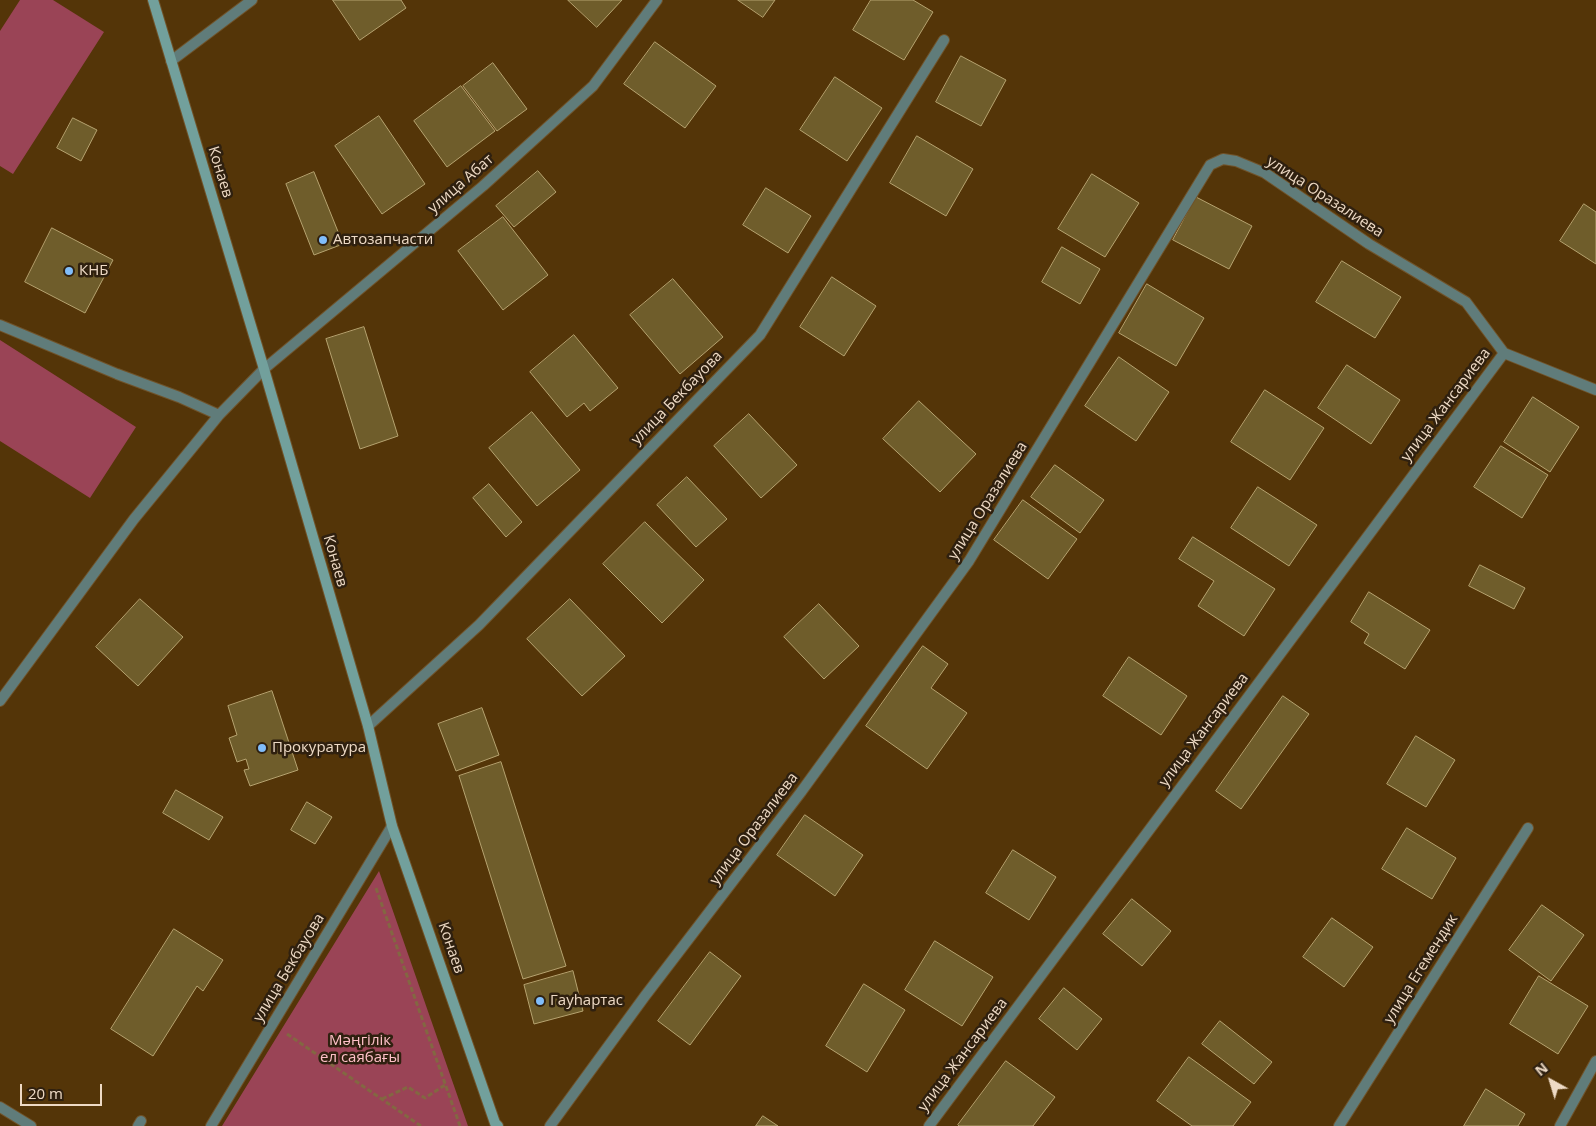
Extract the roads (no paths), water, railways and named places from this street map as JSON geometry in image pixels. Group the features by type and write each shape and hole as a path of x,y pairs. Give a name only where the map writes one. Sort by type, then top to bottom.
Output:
{"main road":[{"name":"Конаев","path":"153,0 264,369 368,726 392,826 495,1123 498,1126"}],"street":[{"path":"171,61 252,0"},
{"name":"улица Абат","path":"0,701 134,519 219,415 264,369 483,186 593,86 657,0"},
{"name":"улица Бекбауова","path":"368,726 479,625 760,335 944,40"},
{"name":"улица Оразалиева","path":"550,1126 801,792 969,561 1210,165 1223,159 1236,160 1266,173 1369,244 1466,302 1504,353"},
{"path":"0,325 219,415"},
{"path":"1504,353 1596,390"},
{"name":"улица Жансариева","path":"929,1126 1504,353"},
{"name":"улица Бекбауова","path":"211,1126 392,826"},
{"name":"улица Егемендик","path":"1338,1126 1528,828"},
{"path":"1560,1126 1596,1061"},
{"path":"0,1107 31,1126"}],"place":[{"name":"Автозапчасти","path":"323,240"},
{"name":"КНБ","path":"69,271"},
{"name":"Прокуратура","path":"262,748"},
{"name":"Гауһартас","path":"540,1001"}],"park label":[{"name":"Мәңгілік ел саябағы","path":"360,1050"}]}
